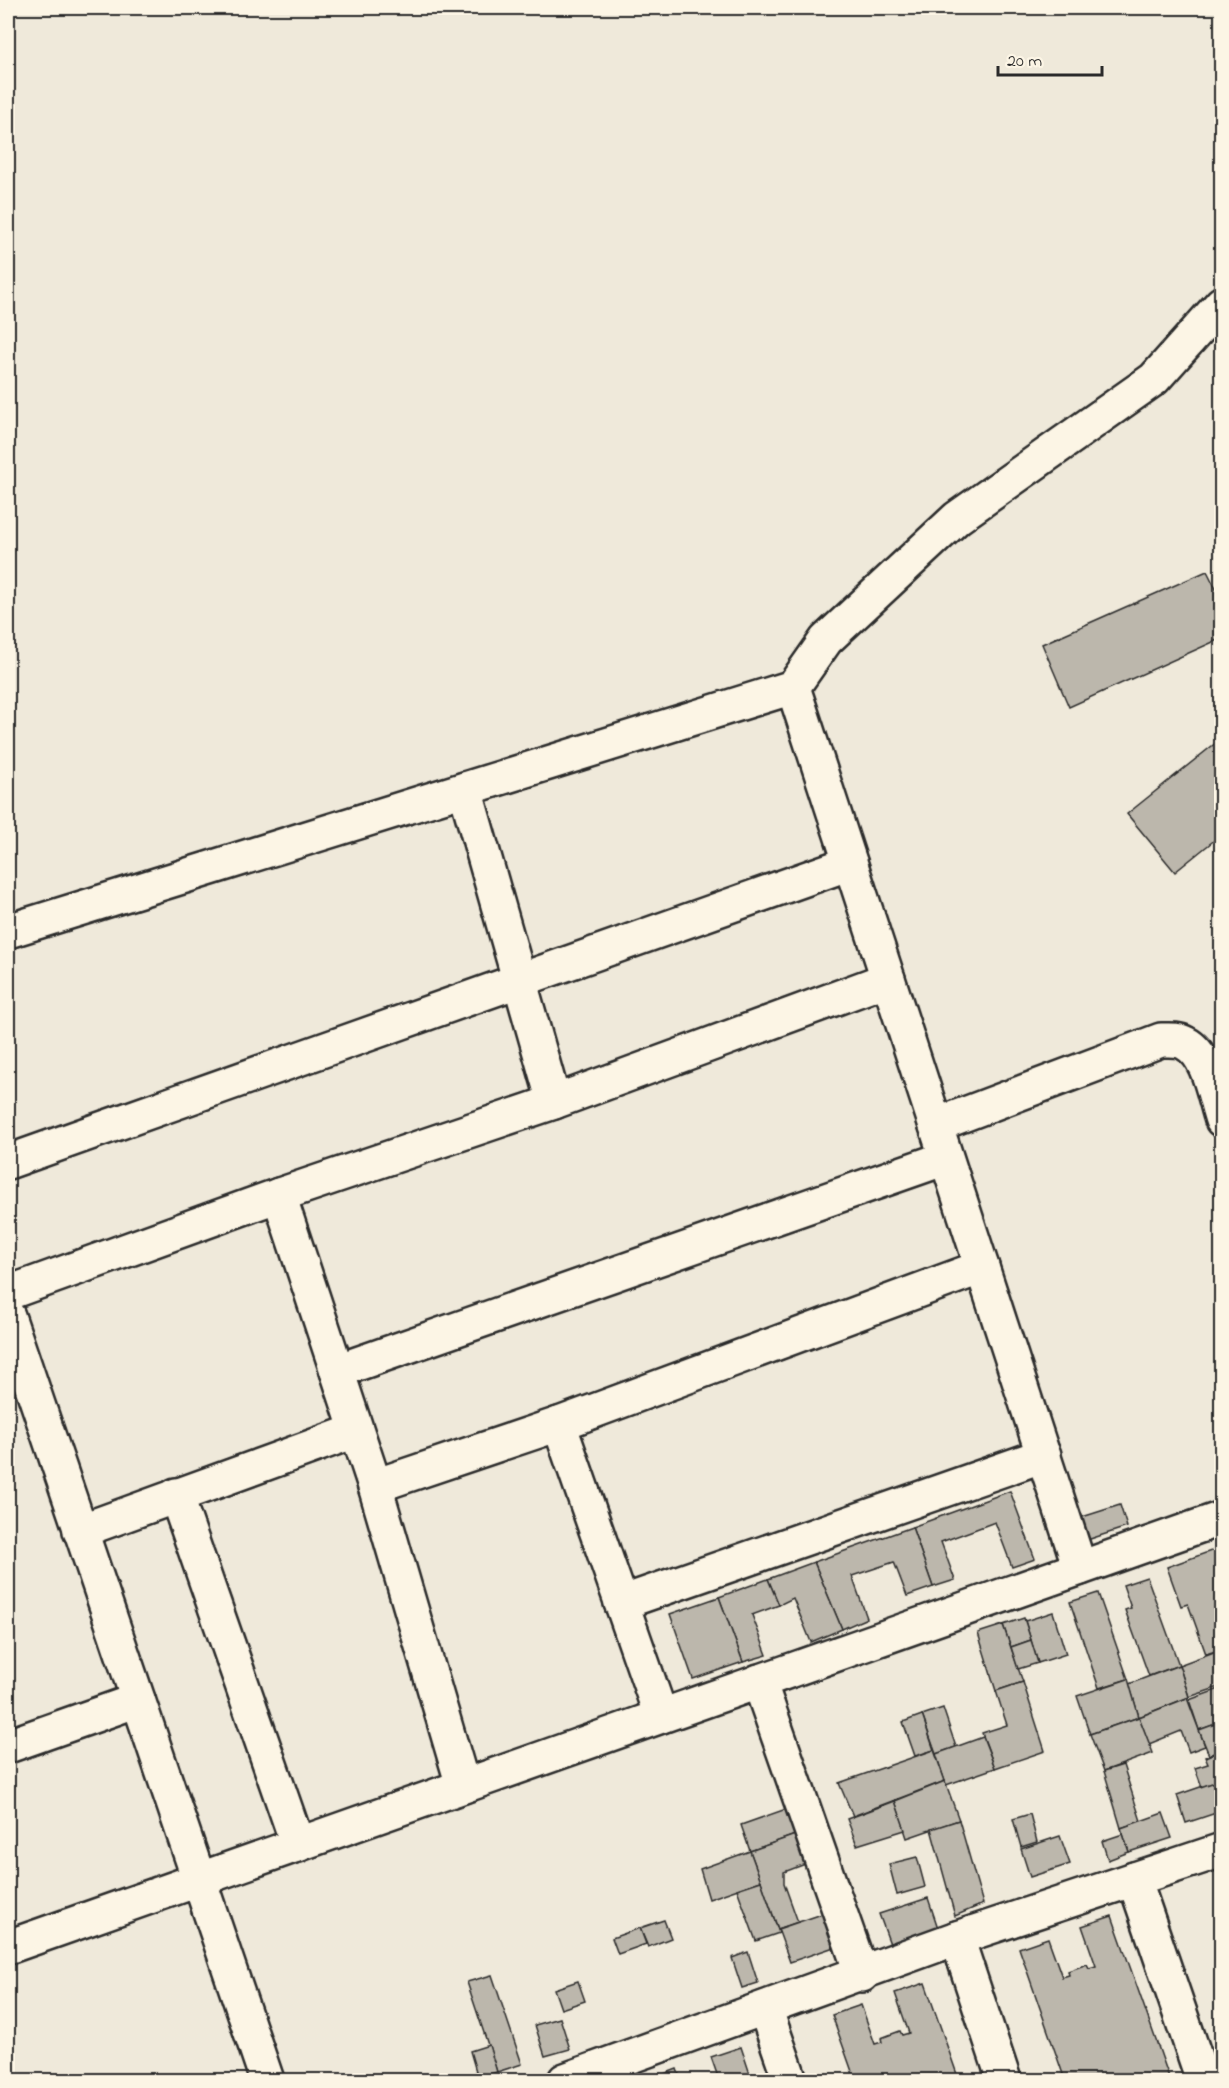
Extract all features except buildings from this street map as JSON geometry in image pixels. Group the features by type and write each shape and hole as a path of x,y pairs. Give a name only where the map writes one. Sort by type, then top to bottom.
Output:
{"street":[{"path":"8,931 793,687 826,640 957,518 1154,379 1221,303"},
{"path":"793,687 1080,1568"},
{"path":"465,789 521,978 554,1102"},
{"path":"8,1162 850,863"},
{"path":"8,1293 279,1195 554,1102 888,979"},
{"path":"936,1125 1161,1040 1186,1043 1197,1054 1203,1063 1221,1120"},
{"path":"337,1371 946,1158"},
{"path":"279,1195 375,1486 463,1786"},
{"path":"375,1486 559,1424 982,1267"},
{"path":"8,1316 267,2080"},
{"path":"559,1424 661,1716"},
{"path":"80,1531 355,1431"},
{"path":"621,1603 1044,1455"},
{"path":"176,1495 297,1845"},
{"path":"8,1947 1221,1518"},
{"path":"759,1681 862,1975"},
{"path":"8,1746 138,1700"},
{"path":"579,2078 957,1938 1221,1850"},
{"path":"1134,1879 1203,2080"},
{"path":"957,1938 1004,2080"},
{"path":"765,2008 790,2080"}]}
